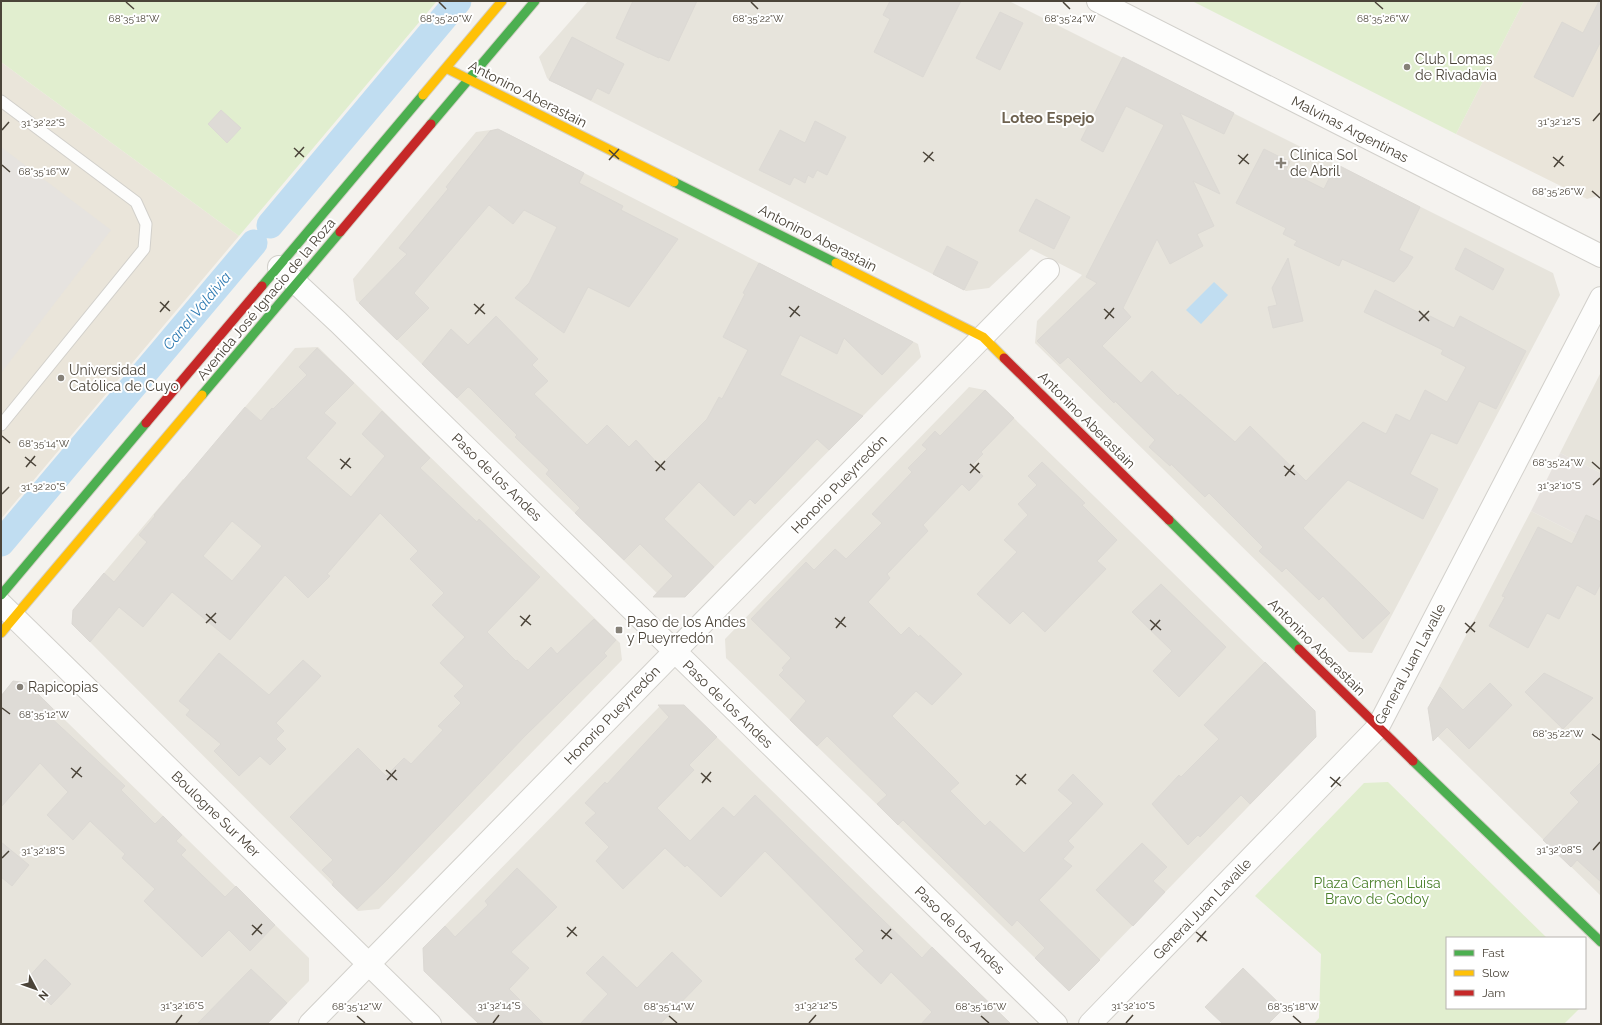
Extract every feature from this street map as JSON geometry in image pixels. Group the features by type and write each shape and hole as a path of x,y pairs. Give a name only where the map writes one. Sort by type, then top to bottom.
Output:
{"main road":[{"name":"Avenida José Ignacio de la Roza","path":"1,595 502,1"},
{"name":"Avenida José Ignacio de la Roza","path":"5,618 298,284 535,1"},
{"name":"Antonino Aberastain","path":"446,68 983,337 1378,727 1601,942"}],"street":[{"name":"Malvinas Argentinas","path":"1098,1 1601,256"},
{"name":"Paso de los Andes","path":"279,267 1056,1024"},
{"name":"Honorio Pueyrredón","path":"310,1024 1048,270"},
{"name":"General Juan Lavalle","path":"1090,1024 1378,727 1601,298"},
{"name":"Boulogne Sur Mer","path":"5,618 369,964 430,1024"}],"lane":[{"path":"1,101 136,202 146,224 144,249 1,425"}],"shaded area":[{"path":"588,1 1009,1 1553,273 1560,295 1372,653 1349,652 1035,343 1037,321 1082,275 1031,249 989,288 966,291 549,80 539,57"},
{"path":"1524,1 1601,1 1601,195 1587,199 1456,134"},
{"name":"Universidad Católica de Cuyo","path":"1,62 239,236 1,519"},
{"path":"498,129 918,344 921,357 685,597 661,597 356,300 353,279 476,132"},
{"path":"1,147 111,230 1,373"},
{"path":"318,347 620,643 622,660 379,909 358,911 72,624 73,610 183,479 276,558 261,421 245,407 295,348"},
{"path":"1601,372 1601,473 1560,453"},
{"path":"969,387 985,390 1315,711 1316,737 1069,991 726,658 725,639"},
{"path":"1560,453 1601,473 1601,546 1531,511"},
{"path":"1531,511 1601,546 1601,896 1432,731 1428,708"},
{"path":"13,681 27,683 309,958 309,981 267,1024 1,1024 1,696"},
{"path":"661,705 684,705 1011,1024 479,1024 424,971 423,948"}],"green space":[{"path":"1,1 437,1 239,236 1,62"},
{"name":"Club Lomas de Rivadavia","path":"1192,1 1524,1 1456,134"},
{"name":"Plaza Carmen Luisa Bravo de Godoy","path":"1388,782 1546,937 1446,937 1446,1009 1579,1009 1564,1024 1314,1024 1319,1018 1321,954 1255,896 1364,783"}],"water":[{"path":"1214,282 1228,295 1201,324 1186,310"}],"building":[{"path":"633,1 697,1 669,61 659,58 616,38"},
{"path":"890,1 961,1 923,77 874,52 890,19 883,15"},
{"path":"1599,1 1601,1 1601,41 1573,97 1534,77 1562,22 1583,33"},
{"path":"1000,12 1023,23 1000,70 976,58"},
{"path":"572,37 624,64 609,94 597,88 591,100 549,80"},
{"path":"1123,57 1234,113 1224,134 1180,113 1220,194 1193,181 1214,226 1197,234 1203,246 1170,264 1157,239 1123,308 1131,317 1102,346 1141,383 1152,371 1178,396 1180,394 1235,442 1250,426 1306,481 1363,422 1386,434 1396,414 1410,421 1425,390 1447,402 1466,367 1441,354 1443,350 1364,312 1375,290 1429,318 1430,316 1454,328 1460,316 1526,351 1496,409 1479,401 1457,444 1431,433 1410,474 1438,489 1423,519 1348,480 1303,528 1390,613 1363,639 1323,596 1319,600 1286,568 1282,572 1259,551 1263,547 1209,493 1205,497 1171,464 1170,466 1149,447 1155,440 1115,401 1114,403 1068,357 1060,364 1037,341 1097,283 1086,277 1164,125 1126,106 1103,152 1081,140"},
{"path":"221,110 241,128 227,143 208,124"},
{"path":"815,121 846,137 827,175 817,170 813,178 808,175 805,183 794,177 790,185 759,170 780,130 805,143"},
{"path":"498,129 584,173 579,183 623,206 621,210 678,239 629,307 588,287 564,333 515,298 529,283 557,227 524,210 513,224 489,205 414,293 429,308 397,340 359,303 407,254 399,248 448,189 446,187 490,131"},
{"path":"1264,149 1290,162 1286,170 1324,189 1336,164 1420,207 1399,250 1413,257 1407,267 1394,282 1342,259 1339,266 1294,245 1297,241 1283,234 1286,228 1236,203"},
{"path":"1036,199 1070,217 1054,249 1019,231"},
{"path":"947,246 978,262 964,290 933,274"},
{"path":"1465,248 1504,269 1493,290 1455,269"},
{"path":"1288,258 1303,321 1273,328 1268,307 1277,305 1272,288"},
{"path":"759,263 913,342 882,375 844,338 837,354 800,335 780,375 863,416 829,450 817,439 755,504 750,499 734,516 699,482 664,519 714,567 685,597 653,597 673,576 640,544 624,560 575,513 580,508 546,474 549,470 515,437 517,435 470,388 468,387 457,398 422,364 451,329 468,345 496,316 538,359 532,365 548,381 534,394 587,445 607,425 629,447 636,440 660,466 707,419 719,397 722,399 748,350 723,337 745,294 743,293"},
{"path":"317,348 354,383 324,413 336,423 306,458 351,497 385,456 362,434 382,411 430,458 420,468 477,522 479,519 540,577 487,632 516,661 517,660 528,670 551,647 557,654 594,619 616,640 604,653 607,656 526,735 391,876 357,909 332,885 334,882 322,870 333,860 290,817 358,748 386,776 404,758 411,764 443,730 438,726 461,703 454,696 464,686 440,663 465,637 432,605 444,593 410,559 418,551 380,513 327,574 330,576 308,598 285,575 230,640 172,592 143,627 119,607 90,642 72,624 73,610 104,573 114,582 147,542 139,535 155,516 154,515 245,407 261,421 272,408 273,409 307,375 299,367","holes":["232,521 262,546 232,581 203,556"]},
{"path":"985,390 1014,418 981,452 983,454 971,466 983,476 969,491 962,484 923,525 928,531 887,574 890,578 868,602 901,635 909,627 919,637 920,635 962,674 932,705 916,691 892,716 959,783 950,791 985,826 990,821 1024,853 1073,803 1058,790 1073,774 1103,804 1068,841 1074,847 1063,859 1072,866 1039,900 1100,960 1069,991 1035,958 1045,948 1017,920 1012,926 903,820 898,825 877,804 887,795 827,736 817,746 790,720 806,701 779,675 784,670 782,668 791,658 751,619 806,562 814,570 835,549 846,559 882,523 872,514 912,472 908,468 927,449 922,445 935,431 940,436"},
{"path":"1042,462 1085,503 1082,505 1117,540 1097,561 1106,569 1045,632 1023,611 1010,624 977,594 1017,552 1004,540 1028,515 1018,504 1037,485 1028,476"},
{"path":"1586,515 1601,522 1601,583 1595,595 1577,585 1559,619 1547,613 1528,648 1489,626 1505,597 1502,596 1538,527 1572,544"},
{"path":"1161,584 1226,647 1179,697 1153,671 1172,651 1132,612"},
{"path":"219,653 269,695 303,660 321,676 276,723 284,731 276,739 286,749 270,765 260,756 239,776 214,751 221,744 186,715 190,710 179,701"},
{"path":"1265,662 1315,711 1316,737 1250,804 1241,795 1200,837 1198,835 1188,845 1152,804 1179,775 1181,777 1219,739 1204,725"},
{"path":"1544,673 1593,698 1563,729 1525,692"},
{"path":"13,681 27,683 53,709 48,715 125,786 121,790 155,824 163,816 182,835 176,841 186,850 181,855 225,897 236,886 275,925 250,951 229,930 202,957 144,901 155,889 122,858 125,854 90,821 73,840 47,815 68,792 40,763 1,807 1,696"},
{"path":"1490,683 1512,705 1469,749 1447,727 1433,741 1428,708 1440,687 1463,710"},
{"path":"658,705 684,705 717,737 689,765 694,770 657,808 690,841 723,807 734,817 755,795 922,958 932,947 1011,1024 921,1024 932,1012 891,972 881,984 855,959 864,951 765,851 721,897 687,865 685,867 665,848 623,889 596,861 609,847 585,823 596,813 585,803 605,782 607,784 669,717"},
{"path":"1601,762 1601,882 1577,860 1571,867 1543,840 1579,802 1570,793"},
{"path":"1,842 29,865 12,886 1,877"},
{"path":"1142,843 1167,867 1153,881 1165,892 1133,926 1096,890"},
{"path":"517,868 557,907 511,952 529,968 509,989 544,1024 479,1024 424,971 423,948 445,926 455,937 488,905 485,901"},
{"path":"672,952 702,981 660,1024 580,1024 608,994 586,973 603,956 637,988"},
{"path":"45,959 71,984 51,1005 26,980"},
{"path":"1243,968 1284,1008 1268,1024 1223,1024 1205,1007"},
{"path":"251,969 287,1003 267,1024 197,1024"}],"waterway":[{"name":"Canal Valdivia","path":"270,225 458,1"},
{"name":"Canal Valdivia","path":"1,543 254,243"}],"traffic: fast":[{"path":"431,124 535,1"},
{"path":"262,286 423,95"},
{"path":"674,182 836,263"},
{"path":"202,395 340,232"},
{"path":"1,595 146,423"},
{"path":"1169,520 1299,649"},
{"path":"1413,761 1601,942"}],"traffic: slow":[{"path":"423,95 502,1"},
{"path":"446,68 674,182"},
{"path":"836,263 983,337 1004,358"},
{"path":"1,633 202,395"}],"traffic: jam":[{"path":"340,232 431,124"},
{"path":"146,423 262,286"},
{"path":"1004,358 1169,520"},
{"path":"1299,649 1413,761"}],"place":[{"name":"Club Lomas de Rivadavia","path":"1407,67"},
{"name":"Clínica Sol de Abril","path":"1281,163"},
{"name":"Universidad Católica de Cuyo","path":"61,378"},
{"name":"Paso de los Andes y Pueyrredón","path":"619,630"},
{"name":"Rapicopias","path":"20,687"}],"district":[{"name":"Loteo Espejo","path":"1048,118"}]}
